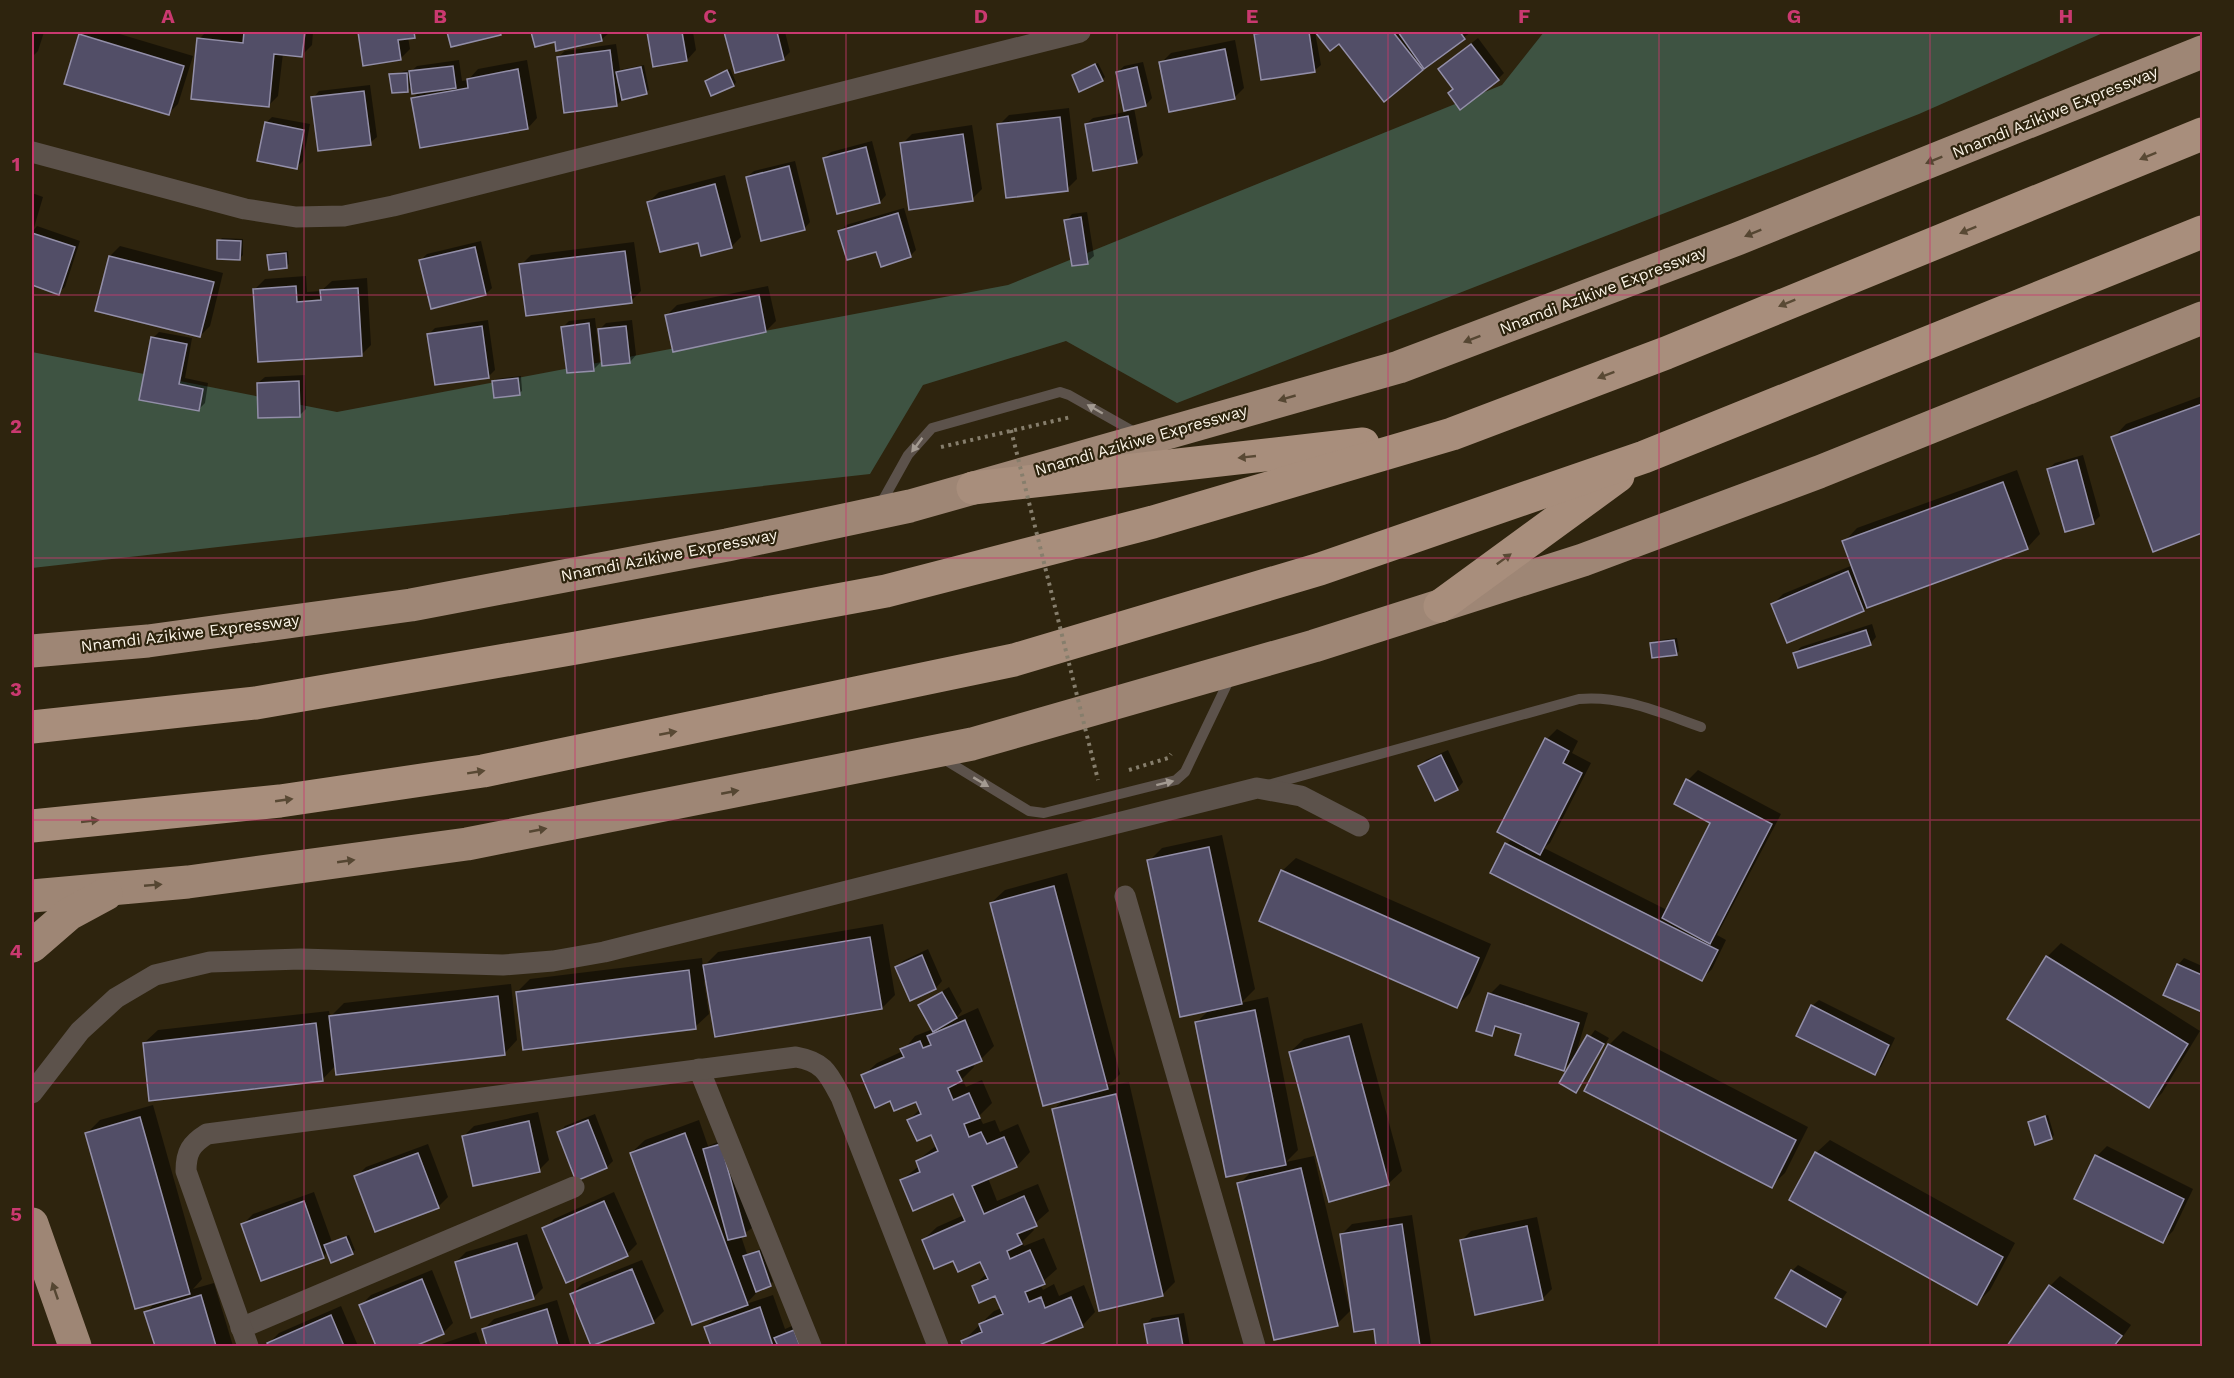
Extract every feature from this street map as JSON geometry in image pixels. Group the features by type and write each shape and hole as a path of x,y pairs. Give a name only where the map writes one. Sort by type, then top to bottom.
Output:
{"highway":[{"name":"Nnamdi Azikiwe Expressway","path":"32,651 109,645 411,605 727,545 875,513 973,488 1399,367 1737,239 2202,52"},
{"path":"32,727 255,703 576,648 886,591 1153,522 1452,434 1677,348 2202,134"},
{"path":"32,826 280,801 483,771 1014,660 1320,569 1644,457 2202,232"},
{"path":"32,896 188,882 467,844 972,744 1234,669 1583,560 1819,472 2202,318"},
{"path":"973,488 1452,434"},
{"path":"1440,606 1644,457"},
{"path":"32,627 109,645"},
{"path":"32,946 69,915 116,889"},
{"path":"32,1224 75,1347"}],"street":[{"path":"32,152 245,209 296,217 344,216 405,204 1080,32"},
{"path":"32,1093 80,1031 116,998 155,975 221,961 301,959 503,965 553,962 604,952 1257,788 1301,796 1359,826"},
{"path":"1125,896 1255,1347"},
{"path":"574,1186 245,1337 186,1171 186,1156 194,1143 207,1134 796,1056 813,1060 828,1071 841,1097 938,1347"},
{"path":"699,1069 811,1347"}],"lane":[{"path":"875,513 909,455 932,428 1060,392 1069,394 1146,439"},
{"path":"931,752 1029,811 1044,813 1176,780 1185,772 1234,669"},
{"path":"1257,788 1580,699 1602,697 1622,700 1701,727"}],"path":[{"path":"909,455 1082,415"},
{"path":"1011,430 1098,780"}],"green space":[{"path":"1544,32 2105,32 1919,114 1177,403 1066,341 923,385 870,474 32,568 32,352 337,412 1008,285 1502,85"}],"building":[{"path":"244,32 305,32 302,57 274,54 269,107 191,99 197,38 243,43"},
{"path":"358,32 414,32 415,38 398,40 401,60 363,66"},
{"path":"447,32 500,32 501,35 451,47"},
{"path":"531,32 600,32 602,41 556,51 555,42 535,47"},
{"path":"647,32 682,32 687,61 653,67"},
{"path":"724,32 777,32 784,60 735,73"},
{"path":"1309,32 1315,72 1261,80 1254,34"},
{"path":"1315,32 1393,32 1423,70 1384,102 1339,44 1330,51"},
{"path":"1398,32 1460,32 1465,39 1424,69"},
{"path":"79,34 184,66 169,115 64,84"},
{"path":"1471,44 1499,80 1460,110 1448,93 1453,89 1438,69"},
{"path":"1225,49 1235,99 1169,112 1159,62"},
{"path":"610,50 617,106 564,113 557,57"},
{"path":"1095,64 1103,81 1079,92 1072,75"},
{"path":"453,66 456,88 412,94 409,71"},
{"path":"641,67 647,94 622,100 616,72"},
{"path":"1137,67 1146,106 1124,111 1116,72"},
{"path":"518,69 528,129 420,148 411,98 468,88 467,79"},
{"path":"727,70 734,86 711,96 705,81"},
{"path":"407,73 408,92 392,93 389,74"},
{"path":"364,91 371,145 318,151 311,97"},
{"path":"1128,116 1137,163 1093,171 1085,124"},
{"path":"1060,117 1068,191 1006,198 997,124"},
{"path":"265,122 304,130 297,169 257,161"},
{"path":"963,134 973,201 909,210 900,143"},
{"path":"866,147 880,203 837,214 823,158"},
{"path":"789,166 805,230 761,241 746,177"},
{"path":"715,184 732,248 701,256 698,243 660,252 647,202"},
{"path":"898,213 911,257 881,267 876,252 847,260 838,231"},
{"path":"1081,217 1088,264 1072,266 1064,220"},
{"path":"32,233 75,247 59,295 32,285"},
{"path":"217,240 241,241 240,260 217,259"},
{"path":"475,247 486,295 431,309 419,260"},
{"path":"625,251 632,303 526,316 519,264"},
{"path":"286,253 287,268 269,270 267,255"},
{"path":"109,256 214,282 200,337 95,311"},
{"path":"296,286 297,302 321,300 320,290 358,288 362,356 258,362 253,289"},
{"path":"759,295 766,332 673,352 665,315"},
{"path":"589,323 594,371 567,373 561,327"},
{"path":"482,326 489,378 435,385 427,334"},
{"path":"626,326 630,363 602,366 598,329"},
{"path":"151,337 187,344 179,384 203,389 199,411 139,400"},
{"path":"518,378 520,395 494,398 492,381"},
{"path":"299,381 300,417 258,418 257,383"},
{"path":"2202,404 2202,533 2153,552 2111,437"},
{"path":"2077,460 2094,524 2065,532 2047,469"},
{"path":"2003,482 2028,549 1867,608 1842,541"},
{"path":"1848,571 1864,611 1787,643 1771,604"},
{"path":"1866,630 1871,645 1798,668 1793,653"},
{"path":"1674,640 1677,655 1652,658 1650,643"},
{"path":"1545,738 1569,751 1563,763 1582,773 1540,855 1497,832"},
{"path":"1441,755 1458,790 1435,801 1418,766"},
{"path":"1686,779 1772,824 1710,944 1662,918 1710,823 1674,804"},
{"path":"1505,843 1718,950 1702,981 1490,873"},
{"path":"1209,847 1242,1004 1180,1017 1147,860"},
{"path":"1281,870 1479,958 1457,1008 1259,921"},
{"path":"1054,886 1108,1089 1043,1106 990,903"},
{"path":"870,937 882,1009 715,1037 703,965"},
{"path":"922,955 936,989 910,1001 895,967"},
{"path":"2046,956 2188,1044 2149,1108 2007,1019"},
{"path":"2177,964 2202,975 2202,1012 2163,995"},
{"path":"689,970 696,1029 523,1050 516,992"},
{"path":"942,992 957,1018 933,1032 918,1005"},
{"path":"1488,993 1579,1023 1564,1071 1515,1055 1521,1034 1495,1026 1492,1036 1476,1031"},
{"path":"498,996 505,1055 336,1075 329,1016"},
{"path":"1811,1005 1889,1045 1875,1075 1796,1036"},
{"path":"1255,1010 1286,1165 1226,1177 1195,1022"},
{"path":"965,1020 982,1061 957,1071 962,1081 948,1088 953,1100 969,1093 980,1118 964,1124 969,1137 981,1132 987,1144 1004,1137 1017,1167 972,1186 984,1214 1024,1196 1037,1226 1017,1234 1022,1244 1007,1251 1010,1259 1030,1250 1045,1284 1025,1292 1029,1302 1041,1297 1045,1308 1071,1297 1083,1327 1037,1346 963,1346 961,1341 982,1332 979,1324 1003,1314 995,1296 979,1303 972,1286 988,1279 980,1262 958,1272 953,1261 934,1269 922,1240 965,1221 953,1194 913,1211 900,1180 920,1172 916,1161 938,1151 931,1135 917,1141 907,1120 921,1114 916,1102 894,1111 890,1101 875,1108 861,1075 904,1057 900,1049 920,1041 923,1048 931,1045 927,1036"},
{"path":"316,1023 323,1081 149,1101 143,1043"},
{"path":"1587,1035 1604,1044 1576,1093 1559,1083"},
{"path":"1349,1036 1389,1185 1329,1202 1289,1052"},
{"path":"1608,1044 1796,1140 1772,1188 1584,1091"},
{"path":"1116,1094 1163,1296 1099,1311 1052,1109"},
{"path":"2045,1116 2052,1139 2035,1145 2028,1122"},
{"path":"140,1117 190,1294 135,1309 85,1133"},
{"path":"588,1120 607,1168 576,1181 557,1132"},
{"path":"529,1121 540,1172 473,1186 462,1136"},
{"path":"685,1133 748,1305 692,1325 630,1153"},
{"path":"721,1144 746,1236 728,1240 703,1149"},
{"path":"1815,1152 2003,1257 1977,1305 1789,1200"},
{"path":"418,1153 439,1208 375,1232 354,1176"},
{"path":"2095,1155 2184,1199 2163,1243 2074,1199"},
{"path":"1301,1168 1338,1326 1274,1340 1237,1183"},
{"path":"304,1201 324,1258 261,1281 241,1224"},
{"path":"604,1201 628,1256 566,1283 542,1228"},
{"path":"1402,1224 1420,1346 1376,1346 1374,1329 1354,1332 1340,1234"},
{"path":"1527,1226 1543,1300 1475,1315 1460,1240"},
{"path":"346,1237 353,1254 331,1263 324,1245"},
{"path":"517,1243 534,1299 471,1318 455,1262"},
{"path":"759,1251 771,1286 756,1292 743,1256"},
{"path":"632,1269 654,1323 591,1346 570,1294"},
{"path":"1791,1270 1841,1299 1826,1327 1775,1298"},
{"path":"422,1279 444,1334 415,1346 376,1346 359,1305"},
{"path":"2049,1285 2122,1336 2114,1346 2007,1346"},
{"path":"201,1295 216,1346 155,1346 144,1312"},
{"path":"760,1307 773,1346 711,1346 704,1327"},
{"path":"547,1309 558,1346 487,1346 482,1329"},
{"path":"331,1315 344,1346 269,1346 267,1343"},
{"path":"1178,1318 1183,1346 1148,1346 1144,1324"},
{"path":"794,1330 800,1346 778,1346 774,1338"}]}
